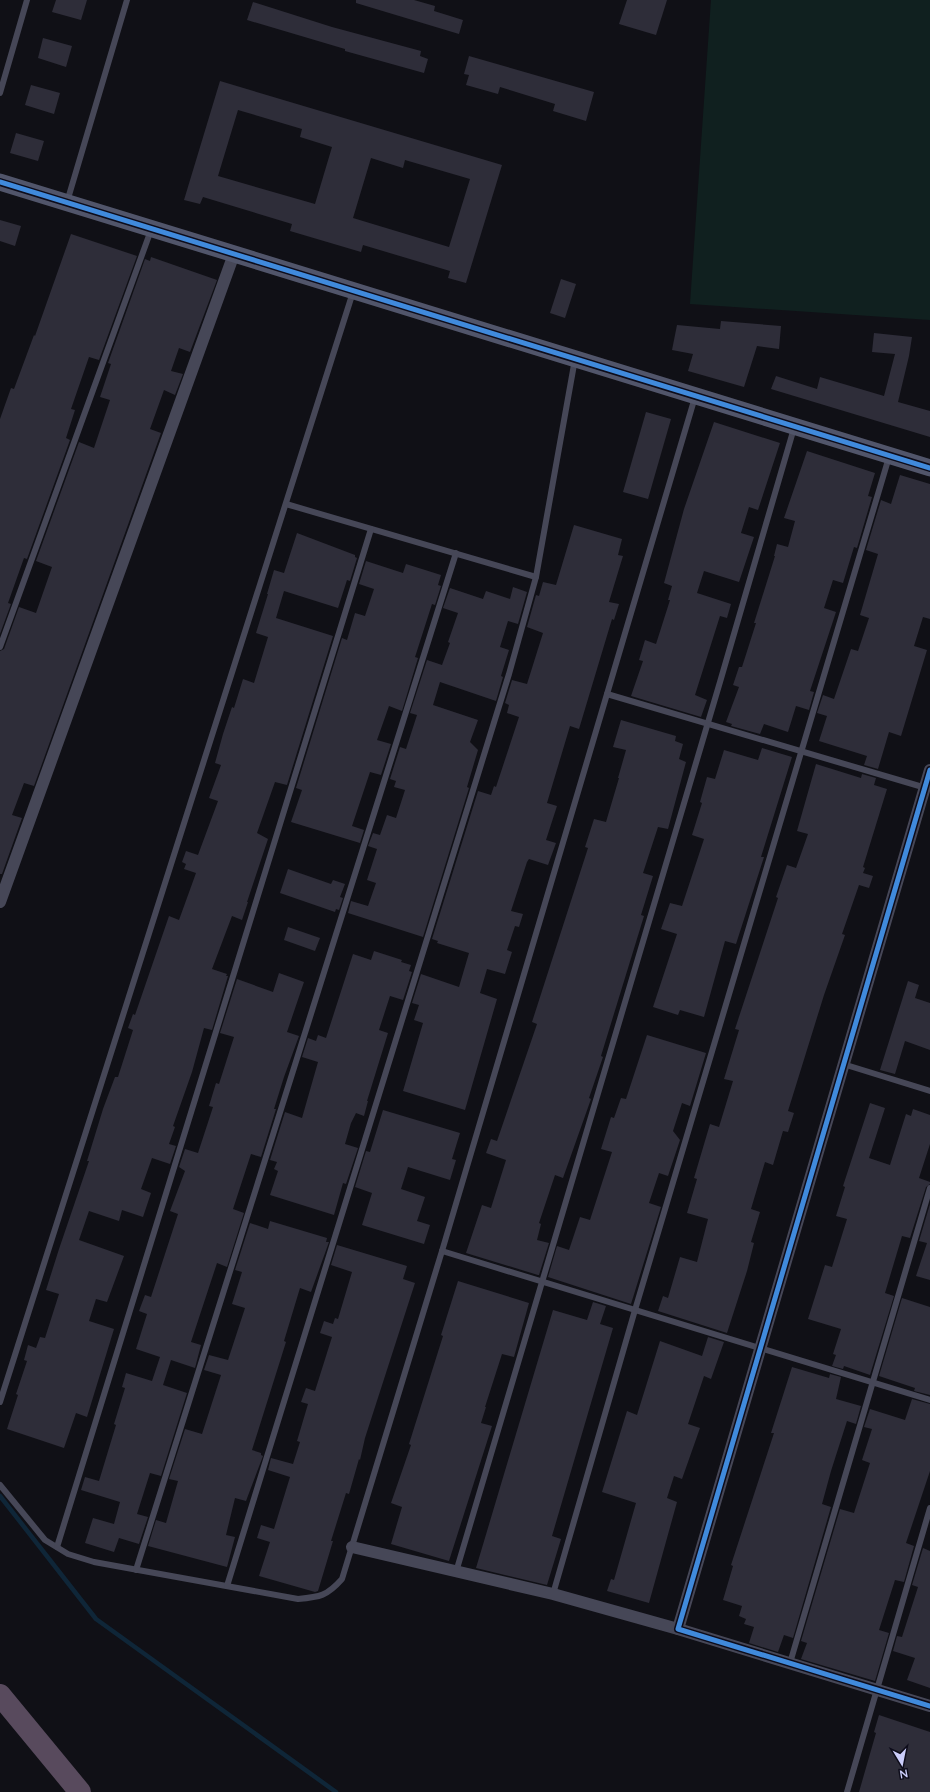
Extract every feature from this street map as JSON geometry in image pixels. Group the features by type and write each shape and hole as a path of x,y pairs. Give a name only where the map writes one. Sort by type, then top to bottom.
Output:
{"highway":[{"path":"0,1695 80,1792"}],"street":[{"path":"0,182 930,468"},
{"path":"0,902 234,254"},
{"path":"678,1629 843,1064 927,789 930,770"},
{"path":"352,1547 553,1594 678,1629 930,1706"}],"lane":[{"path":"0,93 27,0"},
{"path":"67,202 127,0"},
{"path":"0,647 151,228"},
{"path":"0,1402 354,291"},
{"path":"227,1586 504,690 536,577 575,359"},
{"path":"0,1485 45,1540 68,1554 94,1562 298,1599 319,1597 332,1590 342,1579 442,1251 695,396"},
{"path":"456,1572 541,1281 709,724 795,426"},
{"path":"553,1594 635,1310 889,455"},
{"path":"286,504 536,577"},
{"path":"57,1547 371,529"},
{"path":"136,1570 456,553"},
{"path":"607,694 927,789"},
{"path":"843,1064 930,1091"},
{"path":"790,1663 930,1188"},
{"path":"442,1251 930,1400"},
{"path":"847,1792 930,1508"}],"shaded area":[{"path":"711,0 930,0 930,320 690,304"}],"building":[{"path":"56,0 87,0 81,20 52,12"},
{"path":"356,0 414,0 435,6 434,11 463,20 459,34 356,3"},
{"path":"627,0 667,0 656,35 619,24"},
{"path":"253,2 332,27 421,51 420,56 428,59 424,73 345,51 345,49 247,20"},
{"path":"43,38 72,46 66,67 38,58"},
{"path":"469,56 594,92 586,121 553,111 555,104 500,87 498,94 466,85 469,75 464,74"},
{"path":"220,81 502,165 466,283 448,278 450,271 363,245 361,252 290,231 292,224 203,197 200,204 184,200","holes":["238,110 302,129 300,137 332,147 315,204 218,176","371,158 403,168 405,160 470,179 449,247 353,218"]},
{"path":"31,85 60,93 54,114 25,105"},
{"path":"16,133 44,141 38,161 10,153"},
{"path":"0,220 21,226 15,246 0,241"},
{"path":"71,234 137,256 99,360 89,357 71,409 75,410 66,438 70,440 27,559 24,558 8,603 11,604 0,634 0,419 11,388 14,389 34,335 35,336"},
{"path":"151,257 217,280 190,352 179,348 171,371 183,374 175,395 164,390 150,429 161,433 34,786 24,783 12,815 22,818 2,874 0,874 0,651 4,649 19,607 36,613 52,567 36,561 79,442 94,448 110,400 100,397 111,364 108,363 145,259 150,261"},
{"path":"561,279 576,284 565,318 550,313"},
{"path":"721,321 781,326 779,349 757,346 744,387 688,371 693,354 672,350 677,325 720,329"},
{"path":"874,333 912,337 898,402 930,411 930,437 771,389 776,376 817,389 820,377 884,396 895,354 872,352"},
{"path":"646,412 671,419 648,499 623,492"},
{"path":"714,422 780,443 758,510 749,507 741,533 754,537 739,582 704,571 697,593 731,604 727,618 720,616 695,695 707,700 701,717 631,696 643,661 639,660 645,640 656,644 670,600 668,600 672,586 664,583 684,509"},
{"path":"807,451 875,473 868,496 872,497 857,548 854,547 843,583 833,580 824,608 836,612 810,691 814,692 809,710 796,706 788,732 764,724 760,734 731,726 732,724 726,722 739,687 733,685 739,667 742,667 756,623 754,623 775,556 777,544 788,547 795,521 784,518"},
{"path":"900,475 930,484 930,619 923,617 914,646 927,650 901,736 889,732 878,769 864,765 867,756 819,741 827,716 817,713 823,695 834,699 851,649 858,651 869,618 860,615 878,554 866,550 881,500 891,504"},
{"path":"574,525 622,539 618,555 623,556 609,602 619,604 614,620 612,619 579,729 570,726 547,803 557,806 546,840 556,843 548,865 529,859 527,862 511,911 523,914 519,927 515,926 507,950 512,952 505,974 487,969 480,993 497,999 465,1110 403,1091 423,1023 414,1020 419,1005 412,1003 421,974 459,987 469,953 437,943 438,941 432,939 478,791 491,795 494,786 496,787 519,717 507,713 509,705 505,703 512,680 527,684 543,633 527,627 536,595 539,596 543,582 556,585"},
{"path":"297,533 355,555 357,558 350,581 347,580 338,608 284,591 276,618 333,636 287,785 275,782 257,833 268,839 242,920 232,916 212,969 227,974 226,976 228,976 212,1030 204,1028 192,1072 173,1126 175,1127 169,1144 176,1146 170,1164 152,1158 141,1189 151,1193 143,1217 122,1210 119,1221 89,1211 79,1240 124,1256 107,1302 96,1299 89,1321 114,1329 87,1417 76,1413 64,1448 7,1429 18,1395 16,1394 27,1361 24,1360 28,1345 36,1348 40,1337 45,1338 59,1294 46,1290 89,1161 87,1161 103,1109 115,1077 118,1077 133,1030 128,1028 133,1014 135,1015 169,916 179,920 196,873 184,869 186,864 182,862 186,851 198,855 218,801 209,798 221,765 215,763 223,734 232,707 234,708 243,679 254,683 268,637 256,633 267,594 274,570 284,573"},
{"path":"366,561 403,573 406,564 441,575 438,585 441,586 435,605 432,604 415,657 418,658 402,711 389,706 377,740 391,744 381,775 370,772 352,826 364,830 360,843 291,822 302,790 296,788 342,638 347,640 355,613 365,616 374,589 359,584"},
{"path":"513,587 527,592 518,624 508,621 500,647 509,650 501,676 503,677 496,701 440,682 433,705 478,720 470,742 478,750 467,787 469,788 423,937 348,913 351,901 368,906 376,883 367,880 377,849 368,846 373,833 380,835 387,815 396,818 405,790 394,787 396,781 390,779 400,747 406,749 417,715 410,713 427,660 442,665 450,643 448,642 458,613 443,608 450,588 483,599 486,591 510,599"},
{"path":"621,720 676,736 675,741 683,744 679,759 686,762 668,829 658,827 643,873 653,876 641,915 644,916 601,1056 603,1057 589,1098 591,1099 563,1178 555,1175 539,1223 541,1224 537,1240 549,1243 538,1275 466,1253 482,1205 491,1208 506,1160 486,1153 491,1139 497,1141 537,1024 532,1022 588,848 585,847 594,819 606,822 619,778 626,750 613,747"},
{"path":"762,748 792,757 761,857 764,857 736,944 725,941 704,1017 680,1010 678,1015 653,1007 677,934 661,929 670,903 682,906 704,839 692,835 702,803 700,802 707,777 715,779 724,750 758,760"},
{"path":"816,764 861,778 862,774 876,778 874,785 887,789 863,867 865,868 863,873 873,876 869,888 859,885 842,934 845,935 824,995 788,1111 794,1113 788,1132 783,1131 773,1165 765,1162 751,1209 760,1212 751,1242 754,1243 747,1271 727,1333 658,1311 663,1296 668,1298 680,1257 697,1262 708,1219 687,1213 697,1179 694,1178 710,1124 719,1127 733,1081 724,1079 739,1030 735,1029 778,898 776,897 787,865 796,868 808,834 797,831"},
{"path":"288,869 331,884 333,880 345,884 340,897 343,898 339,910 336,909 335,912 280,893"},
{"path":"288,927 320,938 315,951 284,940"},
{"path":"374,951 402,960 401,962 411,965 409,971 412,972 403,1000 390,996 379,1030 388,1033 367,1101 364,1116 356,1113 351,1123 345,1144 358,1148 346,1184 343,1183 334,1215 270,1195 278,1171 274,1169 277,1162 270,1160 285,1112 302,1118 318,1062 302,1057 308,1038 316,1041 318,1035 326,1038 353,954 371,960"},
{"path":"279,973 304,982 287,1032 299,1036 284,1077 261,1157 251,1154 233,1209 244,1213 227,1267 217,1263 191,1342 201,1345 195,1368 171,1360 163,1385 187,1393 161,1476 150,1473 137,1514 148,1517 139,1544 119,1538 114,1552 85,1543 93,1518 114,1524 120,1502 81,1490 85,1477 99,1481 116,1425 114,1424 125,1388 122,1387 126,1373 152,1381 160,1357 136,1349 147,1314 139,1311 145,1295 151,1297 178,1214 170,1211 185,1171 179,1167 185,1149 198,1153 213,1107 209,1106 216,1083 219,1084 234,1037 220,1033 237,979 273,992"},
{"path":"908,981 919,985 915,998 930,1003 930,1050 905,1041 895,1074 880,1070"},
{"path":"647,1035 706,1053 690,1106 682,1103 673,1131 680,1140 668,1176 659,1173 649,1203 661,1207 631,1304 548,1277 557,1246 569,1250 580,1217 590,1220 612,1152 601,1149 611,1117 614,1118 621,1098 626,1099"},
{"path":"870,1103 885,1108 869,1158 890,1165 906,1114 911,1116 913,1109 930,1115 930,1144 919,1178 930,1182 930,1184 926,1187 910,1238 902,1236 885,1293 894,1296 870,1375 844,1366 843,1369 832,1366 836,1355 833,1354 841,1329 808,1319 825,1265 832,1267 847,1219 836,1216 845,1187 843,1186"},
{"path":"383,1110 460,1133 452,1159 456,1160 450,1180 408,1167 401,1189 425,1197 417,1221 430,1225 424,1244 362,1225 372,1193 355,1187 366,1151 370,1152"},
{"path":"930,1204 930,1280 916,1276 927,1243 919,1241"},
{"path":"270,1221 327,1238 326,1242 329,1242 311,1292 300,1288 284,1341 286,1342 252,1450 261,1453 263,1456 246,1501 235,1498 226,1535 235,1537 227,1567 148,1546 156,1520 166,1523 178,1481 169,1479 185,1429 202,1434 221,1375 204,1370 209,1355 228,1360 245,1308 232,1304 242,1272 235,1270 250,1223 268,1229"},
{"path":"337,1245 407,1266 403,1279 415,1283 365,1438 360,1460 359,1459 349,1494 346,1493 331,1541 333,1541 318,1591 315,1592 259,1576 270,1542 257,1538 261,1525 274,1529 290,1477 268,1470 271,1458 293,1464 300,1442 297,1441 308,1404 301,1402 306,1388 315,1391 332,1337 320,1333 324,1321 333,1324 335,1318 338,1319 352,1272 331,1265"},
{"path":"458,1281 529,1303 514,1357 502,1354 485,1407 481,1423 492,1426 449,1561 391,1544 402,1507 391,1503 411,1445 409,1444 443,1336 441,1335"},
{"path":"902,1298 930,1307 930,1395 914,1391 915,1388 879,1376"},
{"path":"593,1302 606,1306 600,1324 613,1328 552,1536 561,1539 547,1585 476,1568 553,1310 587,1320"},
{"path":"708,1337 724,1342 711,1379 704,1376 688,1424 700,1428 682,1479 674,1476 667,1498 677,1502 649,1603 607,1591 611,1579 614,1580 636,1503 602,1492 627,1411 637,1415 660,1341 702,1356"},
{"path":"792,1367 829,1378 830,1374 841,1377 836,1399 861,1406 856,1424 847,1421 831,1471 822,1504 831,1507 793,1638 784,1635 778,1652 749,1643 754,1627 744,1624 746,1619 739,1616 742,1606 723,1600 733,1566 731,1565 774,1433 771,1433"},
{"path":"912,1399 930,1404 930,1471 906,1543 914,1546 904,1582 895,1580 879,1630 889,1633 875,1681 801,1659 807,1643 801,1641 840,1509 854,1513 870,1463 862,1460 872,1429 864,1427 870,1409 905,1420"},
{"path":"923,1548 930,1551 930,1688 907,1680 915,1658 893,1651 897,1636 902,1637 918,1587 912,1585"},
{"path":"879,1715 930,1732 930,1792 859,1792 876,1733 874,1732"}],"waterway":[{"path":"0,1496 96,1619 336,1792"}],"cycle path":[{"path":"0,182 930,468"},
{"path":"930,770 678,1629 930,1706"}]}
